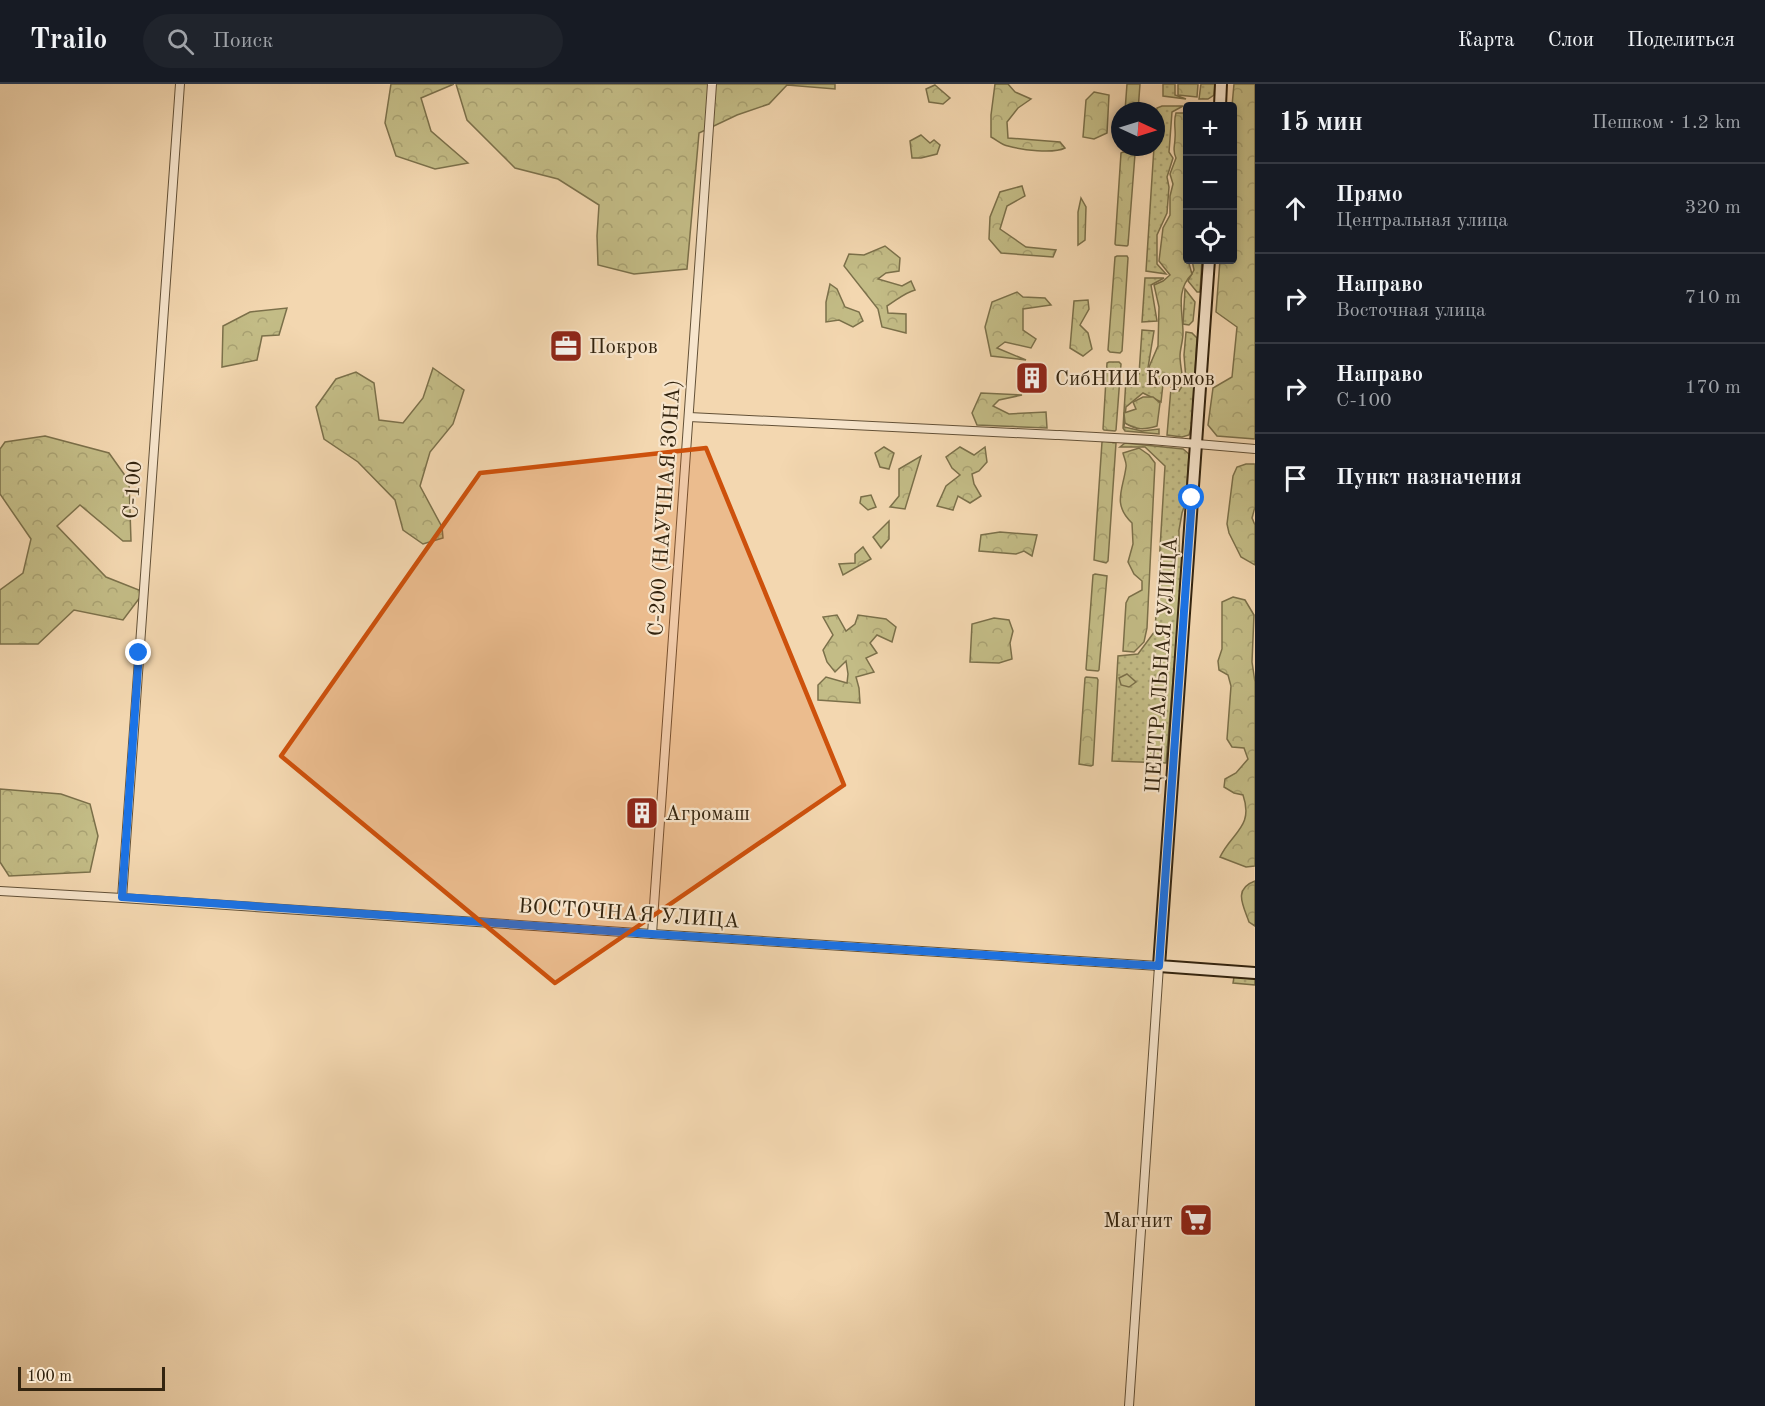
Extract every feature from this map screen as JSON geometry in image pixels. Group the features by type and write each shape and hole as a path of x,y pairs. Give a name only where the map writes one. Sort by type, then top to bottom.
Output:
{"main road":[{"path":"1220,102 1221,84"},
{"name":"ЦЕНТРАЛЬНАЯ УЛИЦА","path":"1159,966 1209,264"},
{"name":"ВОСТОЧНАЯ УЛИЦА","path":"1159,966 1255,973"}],"street":[{"name":"С-100","path":"122,897 180,84"},
{"name":"С-200 (НАУЧНАЯ ЗОНА)","path":"652,934 712,84"},
{"path":"689,417 1151,440 1255,449"},
{"name":"ВОСТОЧНАЯ УЛИЦА","path":"0,891 122,897 1159,966"},
{"path":"1129,1406 1159,966"}],"highlighted area":[{"path":"706,448 844,785 555,983 281,756 480,473"}],"green space":[{"path":"391,84 454,84 421,98 431,131 468,163 435,169 396,156 385,123"},
{"path":"456,84 835,84 835,89 787,85 769,104 737,115 699,133 687,269 634,274 598,265 599,205 558,179 515,168 467,120"},
{"path":"995,84 1008,84 1015,92 1031,99 1018,108 1007,122 1008,138 1060,142 1065,148 1045,151 1021,149 1006,145 991,137"},
{"path":"1127,84 1140,84 1139,102 1126,102"},
{"path":"1163,84 1175,84 1175,95 1186,99 1163,96"},
{"path":"1178,84 1198,84 1197,97 1178,95"},
{"path":"1201,84 1215,84 1214,95 1208,99 1199,99"},
{"path":"1234,84 1255,84 1255,439 1217,436 1208,425 1213,388 1232,377 1237,327 1216,312 1220,264 1237,264 1237,102 1232,102"},
{"path":"935,85 950,98 943,104 929,102 926,89"},
{"path":"1094,92 1109,95 1107,133 1094,139 1083,137 1086,100"},
{"path":"1165,106 1183,106 1172,112 1169,152 1173,158 1167,177 1169,187 1167,213 1157,235 1157,264 1166,274 1146,271 1153,156 1165,156"},
{"path":"1176,113 1183,113 1183,264 1189,264 1192,274 1183,287 1182,294 1183,333 1180,356 1183,380 1178,387 1156,378 1149,367 1158,346 1159,307 1154,285 1170,275 1159,261 1163,228 1170,215 1170,196 1173,184 1170,174 1176,158 1174,151"},
{"path":"921,135 930,143 934,140 940,145 937,154 912,158 910,141"},
{"path":"1121,156 1135,156 1128,245 1115,244"},
{"path":"1022,186 1025,196 1007,206 1000,229 1026,247 1056,250 1053,257 1001,253 989,239 990,217 1000,192"},
{"path":"1081,198 1086,207 1085,240 1078,245 1078,212"},
{"path":"885,246 900,258 899,271 886,273 878,279 902,286 911,281 915,290 887,306 888,313 906,314 906,333 882,327 878,309 844,266 849,254 864,255"},
{"path":"1115,257 1128,258 1122,351 1120,353 1108,350"},
{"path":"1193,264 1202,264 1200,292 1197,292 1188,281 1194,270"},
{"path":"1145,278 1164,278 1151,285 1157,321 1142,322"},
{"path":"830,284 837,289 845,307 859,312 863,321 853,327 839,320 826,322 826,302"},
{"path":"1185,289 1195,302 1193,321 1189,325 1183,324"},
{"path":"1017,292 1023,297 1045,298 1051,305 1023,309 1023,330 1036,339 1031,348 1005,342 997,348 1026,360 991,356 985,327 992,302"},
{"path":"1088,300 1089,309 1080,325 1088,333 1092,349 1083,356 1070,348 1074,301"},
{"path":"287,308 279,335 262,336 257,360 222,367 223,326 250,312"},
{"path":"1142,330 1154,331 1147,374 1163,384 1161,402 1143,393 1126,407 1124,427 1142,431 1159,429 1159,434 1125,431 1123,428 1126,379 1139,374"},
{"path":"1186,332 1192,333 1197,338 1192,425 1189,435 1182,437 1167,435 1171,388 1179,391 1186,380 1184,355"},
{"path":"1107,363 1121,364 1115,431 1103,429"},
{"path":"433,368 464,390 453,424 430,452 420,486 442,527 443,538 423,544 403,530 395,500 358,462 324,439 316,407 336,379 356,372 374,383 379,420 403,423 423,398"},
{"path":"981,393 1022,395 999,400 993,406 1009,414 1046,412 1047,428 977,425 972,413"},
{"path":"1143,397 1153,397 1160,403 1157,426 1140,429 1125,423 1124,413 1136,409 1133,402"},
{"path":"45,436 109,453 129,481 131,541 123,541 80,505 57,526 106,577 144,592 123,620 74,610 38,644 0,644 0,590 23,573 31,539 0,494 0,449 5,442"},
{"path":"1102,442 1116,443 1108,561 1106,563 1094,560"},
{"path":"1125,443 1183,449 1189,454 1186,501 1179,530 1179,550 1183,561 1166,763 1112,761 1118,656 1138,654 1155,631 1165,466 1145,447 1120,447"},
{"path":"884,447 894,453 889,469 880,467 875,453"},
{"path":"960,447 974,455 985,447 987,462 979,471 972,474 974,484 981,496 970,503 958,496 953,510 937,506 946,486 960,475 952,468 946,457"},
{"path":"1139,448 1155,463 1147,628 1144,642 1134,652 1123,651 1126,603 1129,597 1142,590 1142,581 1134,574 1128,562 1133,544 1132,523 1122,509 1120,496 1126,465 1123,453"},
{"path":"921,456 905,509 890,507 899,496 899,469"},
{"path":"1255,464 1255,507 1252,518 1255,525 1255,565 1241,557 1227,524 1233,476 1237,467"},
{"path":"871,495 876,507 868,510 860,503 861,497"},
{"path":"889,521 889,539 881,548 873,537"},
{"path":"1000,532 1037,535 1032,556 1024,551 1016,554 979,551 981,535"},
{"path":"863,547 871,559 843,575 839,564 855,563 855,554"},
{"path":"1093,575 1107,576 1098,671 1086,669"},
{"path":"1233,597 1245,600 1254,615 1252,662 1255,682 1255,866 1246,867 1220,857 1240,829 1246,815 1243,795 1224,787 1225,779 1236,773 1248,759 1244,748 1232,747 1227,739 1231,686 1228,675 1219,670 1218,661 1222,649 1222,602"},
{"path":"837,615 846,631 855,624 858,615 886,619 896,627 892,642 877,635 870,643 877,653 866,658 874,672 856,677 860,703 818,700 818,685 826,677 847,683 846,661 835,672 827,662 823,650 833,635 823,617"},
{"path":"994,618 1009,620 1013,631 1010,643 1012,659 999,663 970,662 972,624"},
{"path":"1127,674 1136,682 1129,687 1121,685 1119,678"},
{"path":"1086,677 1098,680 1093,765 1091,766 1079,764"},
{"path":"0,789 61,794 90,804 98,836 90,872 9,876 0,862"},
{"path":"1255,881 1255,926 1249,922 1242,904 1242,893 1248,884"},
{"path":"1234,977 1255,979 1255,985 1233,983"}],"place":[{"name":"Покров","path":"566,346"},
{"name":"СибНИИ Кормов","path":"1032,378"},
{"name":"Агромаш","path":"642,813"},
{"name":"Магнит","path":"1196,1220"}],"route":[{"path":"139,653 122,897 1159,966 1192,498"}]}
